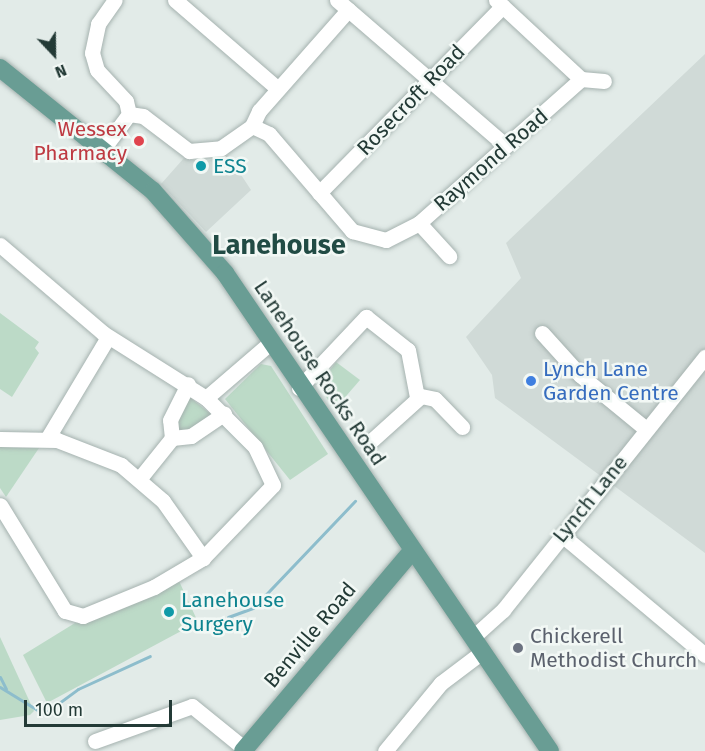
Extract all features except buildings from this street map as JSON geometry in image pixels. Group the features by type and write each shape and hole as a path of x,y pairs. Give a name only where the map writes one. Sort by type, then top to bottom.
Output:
{"main road":[{"name":"Lanehouse Rocks Road","path":"0,68 103,149 188,227 225,273 299,388 550,751"},
{"name":"Benville Road","path":"244,750 413,550"}],"street":[{"path":"115,0 98,24 92,53 97,70 126,101 129,114 199,152 221,148 252,126 343,5 506,146"},
{"path":"175,0 278,89"},
{"path":"500,3 582,80 604,81"},
{"name":"Rosecroft Road","path":"319,194 430,81 500,3"},
{"name":"Raymond Road","path":"319,194 360,237 397,237 419,223 582,80"},
{"path":"103,149 129,114"},
{"path":"252,126 269,134 319,194"},
{"path":"419,223 449,255"},
{"path":"0,245 108,337 188,384 206,398 255,447 273,485 202,558 96,612 79,616 65,611 0,505"},
{"path":"299,388 366,317 408,350 417,397"},
{"path":"542,333 576,371 646,429"},
{"path":"47,439 108,337"},
{"path":"206,398 270,343"},
{"name":"Lynch Lane","path":"385,751 441,683 477,645 705,357"},
{"path":"172,438 170,420 188,384"},
{"path":"417,397 435,399 462,427"},
{"path":"371,441 417,397"},
{"path":"140,478 172,438 191,435 224,414"},
{"path":"0,439 47,439 92,451 140,478 170,509 202,558"},
{"path":"562,535 705,655"},
{"path":"95,741 192,706 244,750"}],"shaded area":[{"path":"705,54 705,553 495,398 492,375 466,337 521,278 506,243"},
{"path":"228,155 251,190 206,232 161,184 184,158 203,162"}],"green space":[{"path":"0,313 39,342 35,348 39,353 12,397 0,389"},
{"path":"336,362 360,380 334,410 319,385"},
{"path":"261,364 271,366 328,454 290,480 225,399"},
{"path":"188,396 212,415 192,431 173,431"},
{"path":"0,447 39,448 6,497 0,488"},
{"path":"179,581 198,622 47,703 23,655 75,623 118,611"},
{"path":"0,637 34,711 30,715 0,720"}],"waterway":[{"path":"228,617 253,608 355,501"},
{"path":"0,687 44,714 78,689 150,656"},
{"path":"0,677 6,689"}],"place":[{"name":"Wessex Pharmacy","path":"139,141"},
{"name":"ESS","path":"201,166"},
{"name":"Lynch Lane Garden Centre","path":"531,381"},
{"name":"Lanehouse Surgery","path":"169,612"},
{"name":"Chickerell Methodist Church","path":"518,648"}],"district":[{"name":"Lanehouse","path":"279,246"}]}
